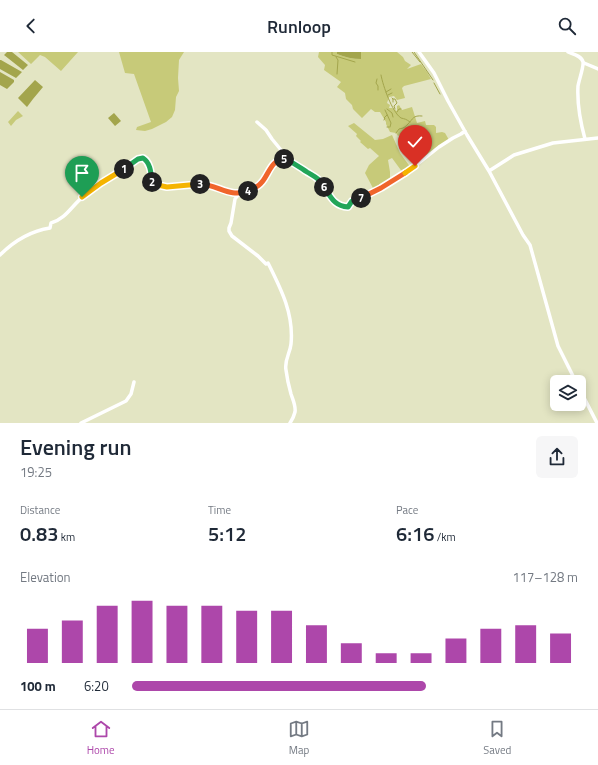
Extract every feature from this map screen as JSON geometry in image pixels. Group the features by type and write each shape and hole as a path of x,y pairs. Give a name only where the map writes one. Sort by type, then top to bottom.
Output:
{"street":[{"path":"419,52 434,73 448,101 489,171 530,246 558,346 572,375"},
{"path":"568,52 579,57 584,63 598,69"},
{"path":"584,63 579,78 578,98 585,139"},
{"path":"257,122 266,130 281,150 284,160"},
{"path":"0,255 14,243 29,234 42,229 50,228 51,224 65,216 82,197 101,183 141,158 145,159 148,164 153,184 167,187 201,184 239,194 260,185 275,163 278,160 284,160 296,164 318,179 334,202 342,207 348,207 352,201 381,188 415,166 439,147 465,131"},
{"path":"489,171 514,155 553,143 598,138"},
{"path":"228,192 235,199"},
{"path":"239,194 235,199 229,231 232,236 266,264 268,263 284,294 291,318 291,346 285,363 295,412 290,423"},
{"path":"81,423 126,401 131,394 134,382"},
{"path":"586,402 597,423"}],"green space":[{"path":"18,52 78,52 61,71 45,57 40,55 31,64"},
{"path":"119,52 184,52 179,60 179,91 176,97 175,110 172,117 166,122 145,131 136,130 137,127 151,122 134,74 125,73"},
{"path":"319,52 337,52 337,54 343,56 361,59 361,52 397,52 411,65 407,69 421,64 431,79 404,86 402,88 405,98 397,100 394,96 389,97 387,103 390,105 389,108 397,111 397,106 399,105 402,110 412,107 417,123 425,121 426,125 434,125 436,127 436,133 445,133 449,140 417,163 412,153 407,133 402,133 398,136 396,133 390,132 380,112 375,112 371,109 362,118 346,99 345,93 337,87 341,82 324,70 325,65 318,57"},
{"path":"18,111 23,116 16,120 11,126 8,122"},
{"path":"354,123 375,140 383,139 392,135 400,153 411,168 403,173 392,158 388,160 390,181 374,190 365,173 369,165 379,156 360,142 361,141 356,136 357,134 348,126"}],"shaded area":[{"path":"7,52 12,52 28,65 23,70 4,55"},
{"path":"337,52 361,52 361,59 343,56 337,54"},
{"path":"0,60 22,72 16,78 0,69"},
{"path":"0,72 14,80 14,82 7,89 0,85"},
{"path":"35,80 43,87 27,107 18,98"},
{"path":"114,113 121,121 115,126 108,118"}],"waterway":[{"path":"332,52 332,55 355,62"},
{"path":"412,52 420,62"},
{"path":"414,52 433,80"},
{"path":"336,57 338,60 337,74"},
{"path":"381,75 386,92 394,110 401,118 410,122"},
{"path":"377,79 376,83 378,90"},
{"path":"434,83 440,94"},
{"path":"386,92 391,89"},
{"path":"388,95 392,93"},
{"path":"392,98 393,102"},
{"path":"393,99 395,99 397,103 394,106 395,109"},
{"path":"387,109 392,113 393,117"},
{"path":"397,112 401,109"},
{"path":"385,110 391,123 390,127"},
{"path":"384,120 387,115"},
{"path":"396,133 415,117 422,116"}],"route":[{"path":"82,197 101,183 141,158 147,160 153,184 167,187 201,184 234,194 251,190 260,185 271,166 281,159 296,164 318,179 334,202 342,207 348,207 352,201 381,188 415,166"}]}
